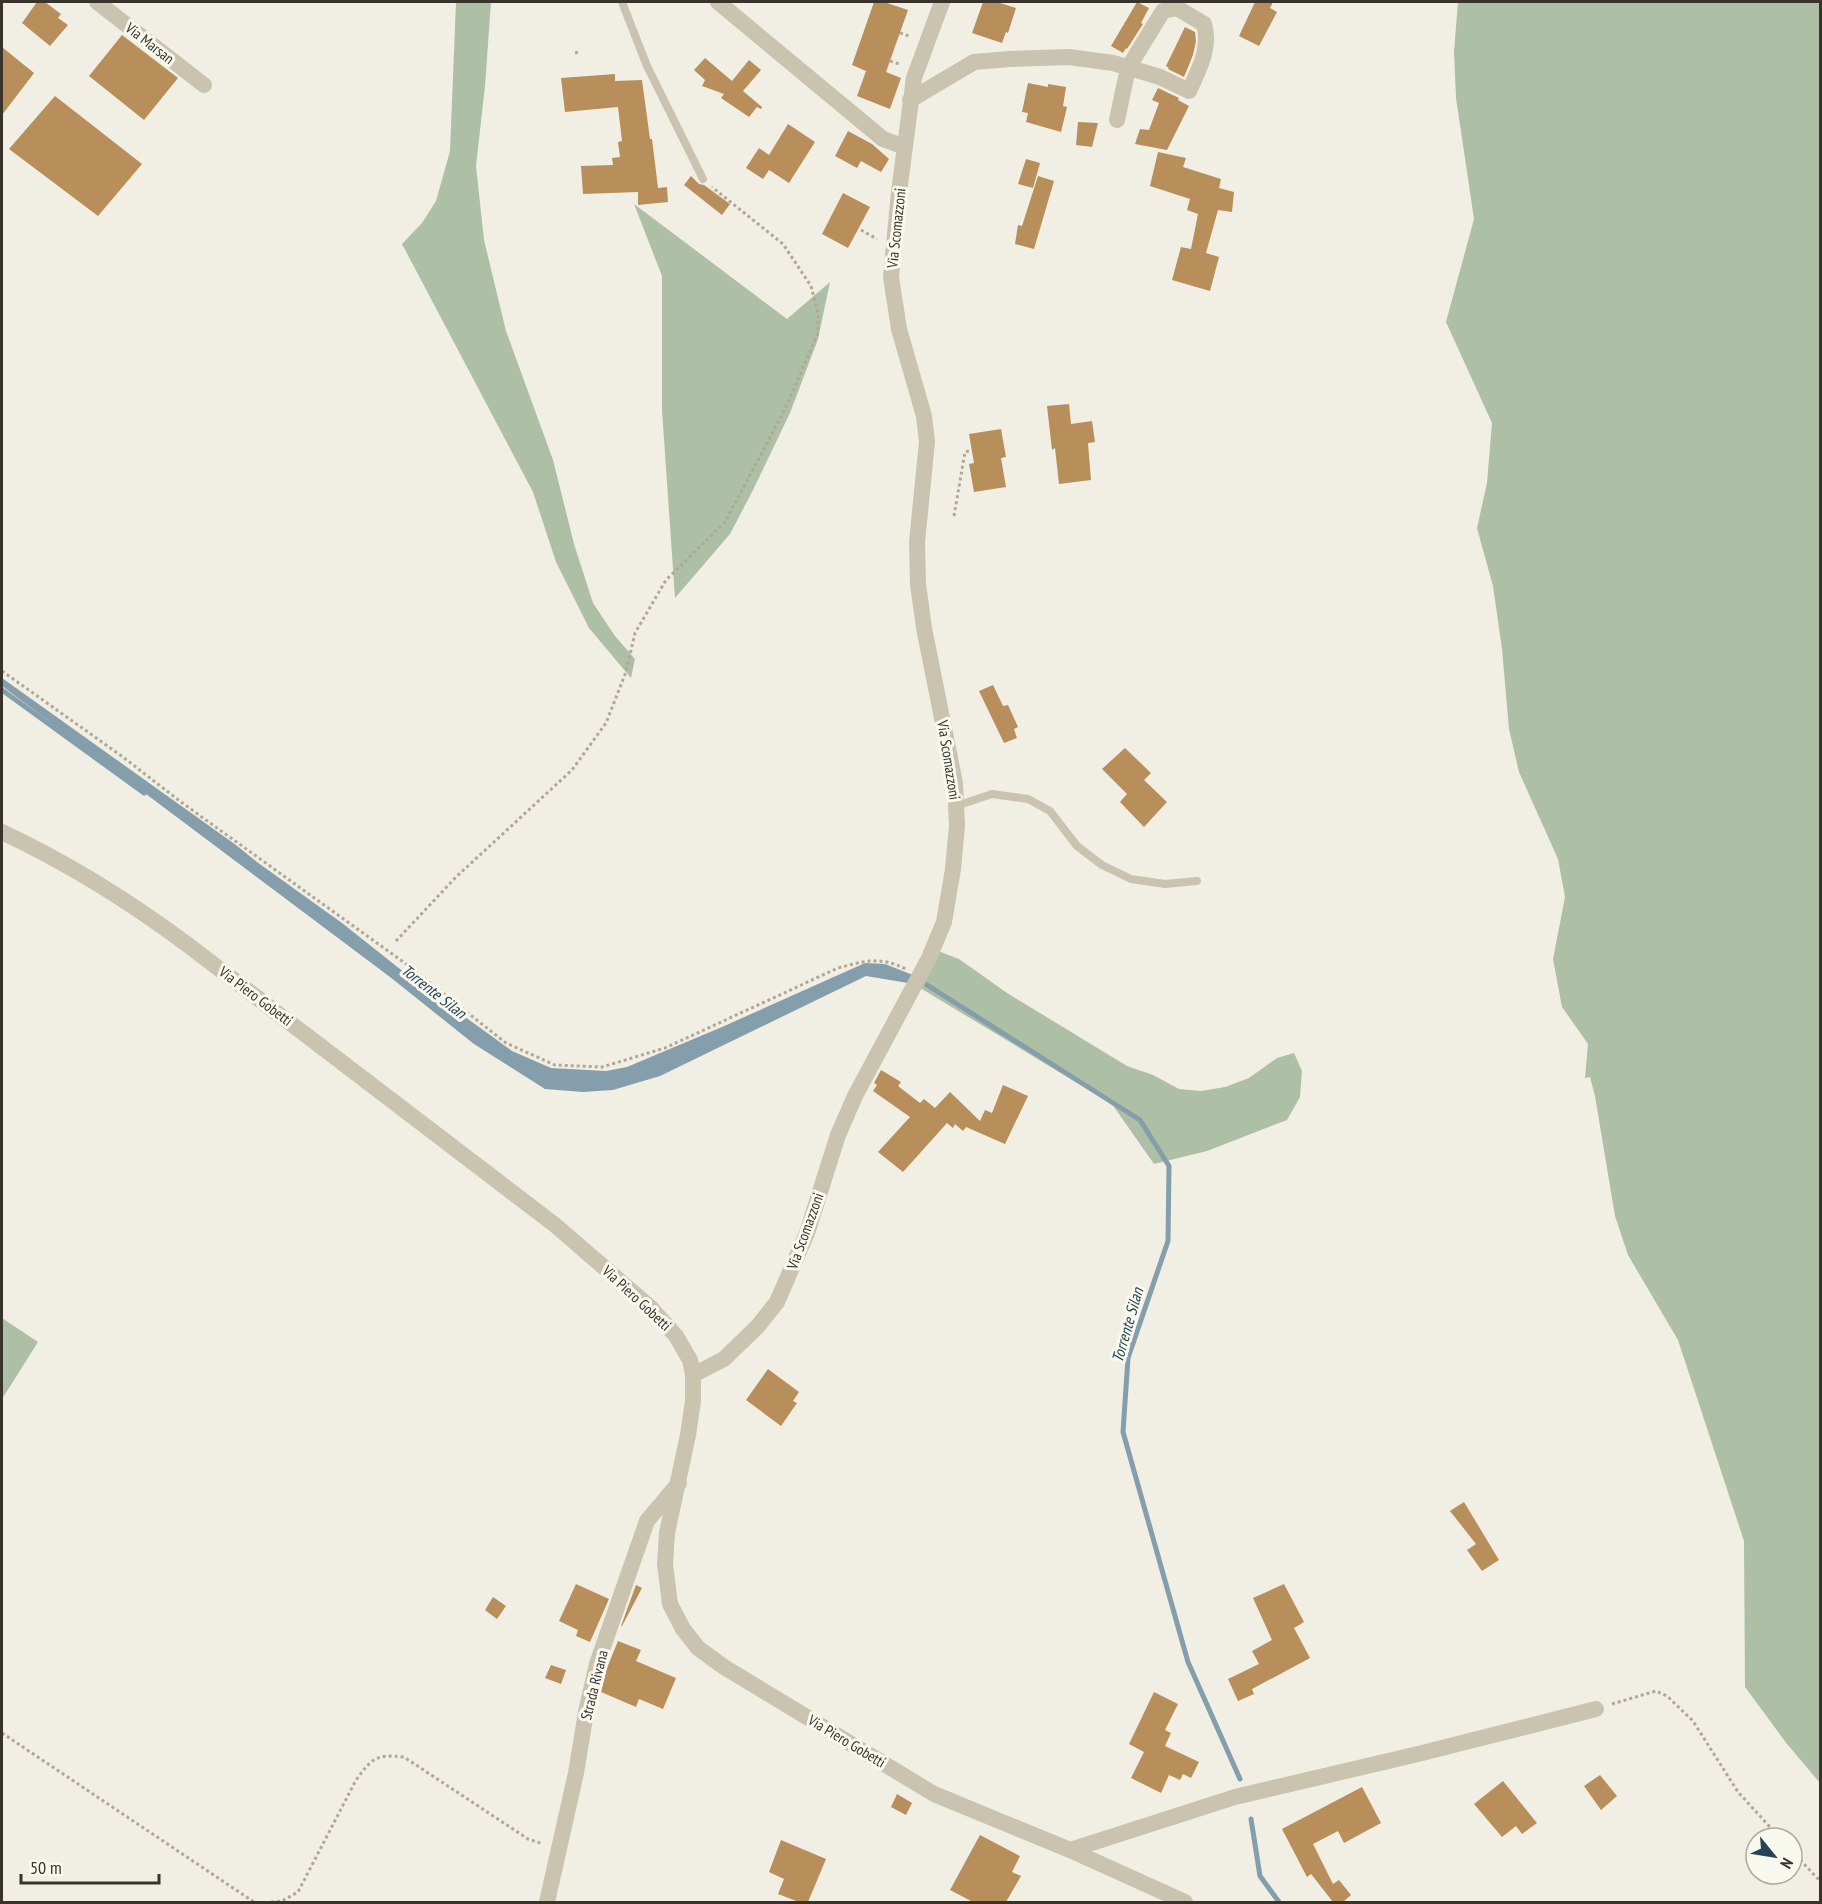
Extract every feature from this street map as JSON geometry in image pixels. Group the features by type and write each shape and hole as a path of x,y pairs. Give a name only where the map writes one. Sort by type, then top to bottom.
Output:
{"street":[{"name":"Via Marsan","path":"97,2 204,85"},
{"path":"718,2 883,139 905,147"},
{"name":"Via Scomazzoni","path":"693,1375 724,1359 758,1326 777,1302 807,1233 838,1135 855,1096 921,977 944,922 954,869 957,826 955,783 924,628 918,584 917,542 927,442 924,416 899,329 891,277 899,192 914,78 942,2"},
{"path":"910,100 974,62 1069,57 1113,63 1128,68 1160,77 1190,91 1205,55 1204,24 1177,8 1163,11 1128,68 1118,120"},
{"name":"Via Piero Gobetti","path":"2,832 48,854 138,908 555,1225 613,1274 676,1336 690,1360 693,1375 690,1424 667,1533 665,1564 670,1604 683,1629 698,1648 724,1667 934,1794 1070,1850 1185,1902"},
{"name":"Strada Rivana","path":"547,1902 576,1773 597,1664 647,1521 679,1483"},
{"path":"1070,1850 1235,1797 1596,1709"}],"lane":[{"path":"622,2 646,66 703,179"},
{"path":"956,806 992,794 1029,799 1050,812 1077,846 1131,879 1166,884 1197,881"}],"path":[{"path":"900,33 909,36"},
{"path":"890,61 899,64"},
{"path":"396,941 456,877 572,770 606,723 626,672 635,633 666,580 725,522 784,411 818,333 819,313 811,286 783,244 703,179"},
{"path":"861,230 881,242"},
{"path":"954,516 965,452 972,450"},
{"path":"2,671 402,961 506,1043 555,1065 602,1067 665,1048 838,968 865,961 890,961 921,977"},
{"path":"1596,1709 1656,1691 1667,1696 1693,1721 1738,1792 1769,1826"},
{"path":"2,1733 254,1902"},
{"path":"271,1902 282,1900 298,1892 356,1780 368,1763 384,1755 404,1757 528,1839 559,1851"},
{"path":"1804,1864 1816,1878 1821,1879"}],"green space":[{"path":"456,2 491,2 476,166 484,240 506,331 553,460 574,544 593,603 615,636 635,659 631,678 589,628 556,562 533,492 402,244 422,223 436,201 450,151"},
{"path":"1458,2 1820,2 1820,1783 1787,1744 1745,1687 1744,1541 1678,1340 1628,1255 1615,1216 1595,1096 1590,1077 1585,1078 1588,1044 1562,1007 1553,959 1565,897 1558,859 1519,772 1509,729 1502,649 1493,586 1477,528 1487,483 1492,423 1446,322 1474,219 1456,98 1454,52"},
{"path":"634,204 787,319 830,282 818,339 790,413 753,490 730,534 675,598 662,410 662,276"},
{"path":"938,951 959,959 1007,993 1127,1066 1153,1075 1179,1089 1201,1091 1225,1087 1249,1078 1277,1058 1294,1053 1302,1071 1300,1097 1287,1120 1207,1151 1154,1164 1112,1104 917,986"},
{"path":"2,1318 38,1342 2,1399"}],"water":[{"path":"2,678 236,845 512,1051 551,1068 606,1071 627,1067 865,963 885,964 913,975 908,983 866,976 660,1076 613,1090 583,1092 545,1089 474,1044 390,977 2,686"}],"building":[{"path":"37,2 45,2 61,14 58,18 68,25 50,46 22,23"},
{"path":"874,2 884,2 908,10 886,72 901,78 890,109 857,96 866,71 852,65"},
{"path":"983,2 997,2 1016,8 1008,33 1006,32 1002,43 972,33"},
{"path":"1137,2 1149,8 1141,23 1143,24 1123,53 1111,46"},
{"path":"1255,2 1273,2 1270,8 1277,12 1259,46 1239,36"},
{"path":"1185,27 1195,32 1196,41 1184,77 1166,66"},
{"path":"122,35 178,78 144,120 89,76"},
{"path":"2,47 34,73 2,115"},
{"path":"705,58 732,81 749,60 761,70 743,91 762,107 761,109 757,107 749,117 721,98 724,94 702,86 705,80 694,70"},
{"path":"615,74 615,81 642,80 658,188 667,187 668,202 638,205 638,192 583,194 581,166 613,165 612,158 620,157 618,142 622,141 618,107 565,112 561,78"},
{"path":"1028,83 1048,87 1048,84 1066,87 1063,106 1067,107 1061,132 1026,122 1028,113 1022,112"},
{"path":"1158,88 1179,98 1178,100 1189,106 1167,150 1135,144 1140,129 1149,130 1159,103 1152,100"},
{"path":"55,96 142,164 98,216 9,149"},
{"path":"1078,122 1098,123 1092,147 1076,145"},
{"path":"788,124 815,142 789,183 769,170 763,179 746,168 759,148 769,155"},
{"path":"848,131 872,144 889,159 881,172 861,161 857,168 835,156"},
{"path":"1158,152 1186,158 1183,167 1221,179 1219,188 1234,192 1232,212 1218,210 1206,253 1219,257 1210,291 1172,280 1181,247 1191,249 1198,214 1187,210 1190,199 1150,186"},
{"path":"1026,159 1040,163 1033,188 1018,184"},
{"path":"691,176 699,184 704,185 730,204 722,215 684,185"},
{"path":"1038,176 1054,181 1034,249 1015,244 1018,225 1022,226"},
{"path":"843,193 870,207 848,248 822,234"},
{"path":"1069,404 1071,424 1092,421 1095,442 1088,443 1091,480 1059,484 1047,406"},
{"path":"1001,429 1006,457 1001,458 1006,487 974,492 969,464 974,463 969,434"},
{"path":"993,685 1003,706 1008,705 1018,727 1014,729 1017,738 1004,743 979,691"},
{"path":"1125,748 1151,773 1144,780 1167,802 1144,827 1120,802 1127,794 1102,769"},
{"path":"881,1070 901,1082 898,1086 920,1103 924,1099 935,1108 950,1092 980,1121 985,1110 992,1113 1003,1085 1028,1096 1005,1144 966,1127 963,1131 955,1124 953,1128 947,1123 903,1172 878,1152 910,1117 873,1091 877,1085 874,1083"},
{"path":"768,1369 799,1392 793,1401 797,1403 781,1426 746,1400"},
{"path":"1464,1502 1499,1560 1482,1571 1467,1550 1476,1544 1450,1511"},
{"path":"576,1584 609,1599 590,1642 576,1636 578,1630 559,1621"},
{"path":"1284,1584 1304,1622 1294,1628 1310,1658 1252,1689 1254,1694 1238,1701 1228,1679 1259,1664 1252,1651 1272,1640 1253,1598"},
{"path":"636,1585 642,1588 621,1626"},
{"path":"493,1597 506,1606 497,1619 485,1610"},
{"path":"618,1641 641,1650 636,1661 676,1678 663,1709 639,1699 636,1707 601,1692 607,1668"},
{"path":"551,1665 566,1670 561,1684 545,1678"},
{"path":"1154,1692 1178,1704 1165,1730 1171,1733 1165,1746 1199,1762 1191,1778 1183,1774 1180,1780 1169,1775 1161,1793 1131,1778 1144,1752 1129,1744"},
{"path":"1600,1775 1617,1796 1601,1810 1584,1786"},
{"path":"1503,1781 1537,1823 1522,1834 1516,1826 1502,1837 1474,1804"},
{"path":"1362,1787 1381,1823 1344,1843 1338,1831 1313,1844 1333,1884 1339,1880 1351,1895 1343,1902 1333,1902 1311,1874 1307,1877 1282,1829"},
{"path":"897,1794 912,1803 906,1815 891,1807"},
{"path":"980,1835 1020,1856 1012,1872 1021,1876 1006,1902 973,1902 950,1890"},
{"path":"781,1840 826,1859 808,1902 799,1902 778,1894 784,1879 769,1872"}],"waterway":[{"name":"Torrente Silan","path":"2,690 144,793"},
{"name":"Torrente Silan","path":"927,985 1140,1120 1169,1166 1168,1241 1128,1358 1123,1432 1188,1662 1240,1779"},
{"name":"Torrente Silan","path":"1251,1819 1260,1876 1279,1902"}]}
